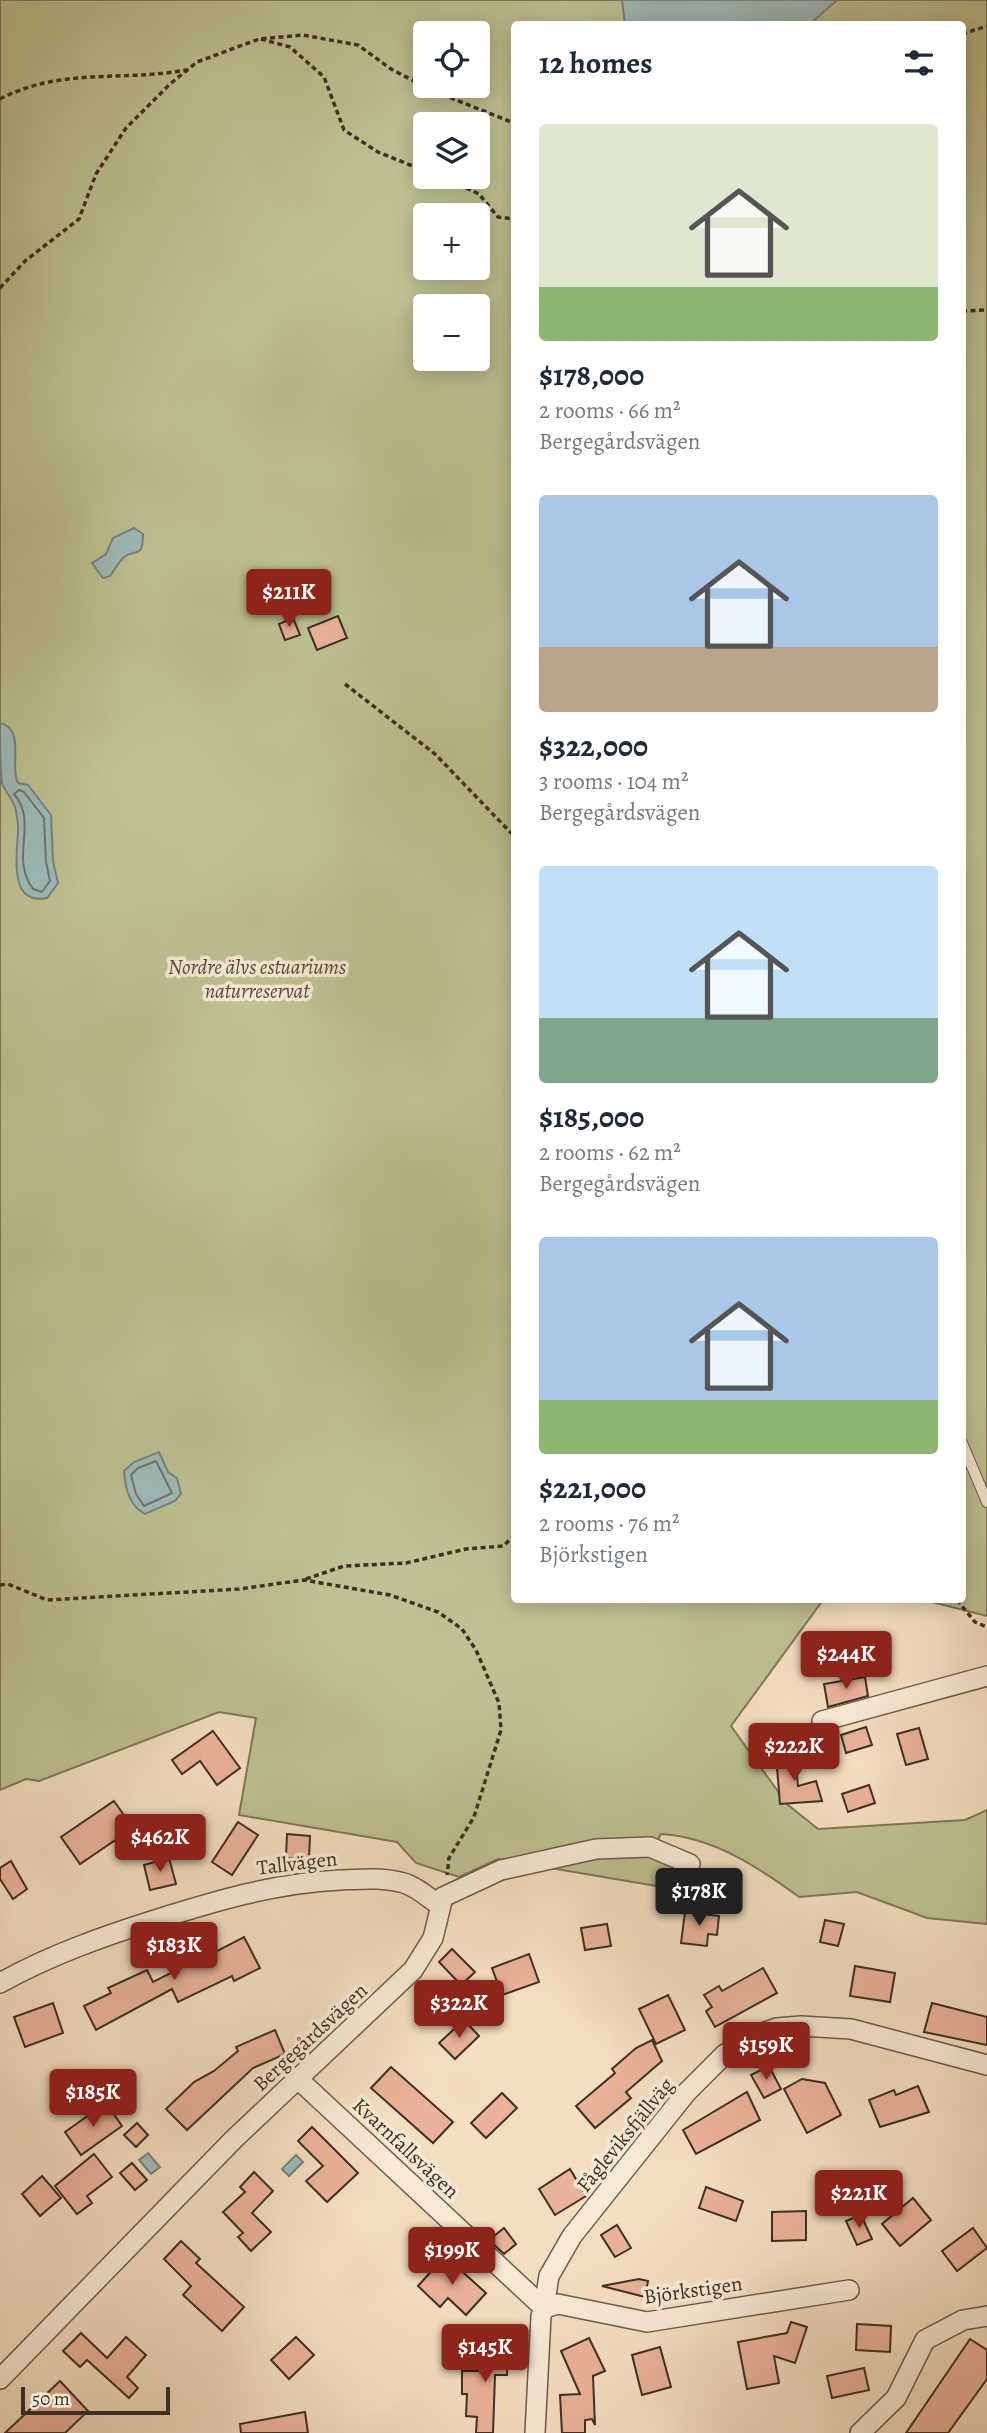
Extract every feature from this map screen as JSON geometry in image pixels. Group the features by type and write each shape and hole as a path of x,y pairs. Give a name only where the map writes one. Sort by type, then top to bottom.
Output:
{"street":[{"path":"822,1721 987,1676"},
{"path":"445,1898 501,1870 596,1849 650,1847 690,1864"},
{"name":"Tallvägen","path":"0,1983 69,1950 123,1930 221,1898 266,1888 323,1881 390,1880 445,1898"},
{"name":"Bergegårdsvägen","path":"0,2379 226,2146 413,1970 433,1938 445,1898"},
{"name":"Fågleviksfjällväg","path":"544,2308 549,2276 572,2236 686,2093 724,2055 751,2037 777,2028 801,2026 851,2029 987,2065"},
{"name":"Kvarnfallsvägen","path":"298,2079 544,2308"},
{"name":"Björkstigen","path":"544,2308 558,2304 647,2322 849,2290"},
{"path":"535,2433 541,2316 544,2308"},
{"path":"860,2433 896,2398 925,2340 963,2320 987,2316"}],"lane":[{"path":"966,1452 987,1502"}],"path":[{"path":"966,33 987,26"},
{"path":"0,288 25,261 79,219 96,174 126,128 197,62 260,39 303,35 358,45 391,69 430,90 511,122"},
{"path":"260,39 290,47 324,77 344,130 378,152 413,166"},
{"path":"0,99 16,90 82,75 162,75 187,70"},
{"path":"468,189 479,194 498,217 511,219"},
{"path":"966,311 987,310"},
{"path":"345,684 435,754 511,833"},
{"path":"0,1586 8,1584 47,1600 239,1588 304,1580 344,1566 406,1563 466,1549 503,1546 511,1539"},
{"path":"304,1580 390,1595 438,1612 462,1629 476,1650 499,1703 501,1730 474,1817 449,1858 445,1898"},
{"path":"959,1603 975,1622 987,1627"}],"green space":[{"name":"Nordre älvs estuariums naturreservat","path":"0,0 987,0 987,1616 936,1603 966,1603 966,21 511,21 511,1603 821,1603 731,1726 787,1804 818,1829 965,1820 987,1810 987,1924 927,1918 857,1892 799,1897 751,1865 717,1847 680,1836 661,1834 657,1841 692,1892 498,1859 459,1877 416,1863 397,1842 239,1815 256,1718 219,1712 39,1781 26,1779 0,1790"},
{"path":"183,1923 195,1946 161,1964 155,1956 151,1957 140,1937"}],"water":[{"path":"622,0 837,0 813,21 625,21"},
{"path":"134,528 143,534 142,547 138,552 124,557 110,576 103,578 92,563 106,554 113,538"},
{"path":"0,723 13,732 18,783 28,785 51,815 53,861 58,883 47,898 35,898 26,894 20,886 16,865 18,825 15,808 2,783"},
{"path":"159,1452 168,1472 177,1478 181,1494 175,1501 145,1514 135,1506 129,1496 124,1471 134,1462"},
{"path":"148,2153 160,2167 151,2174 139,2160"},
{"path":"296,2155 303,2162 289,2176 282,2169"}],"building":[{"path":"338,616 347,638 317,650 308,628"},
{"path":"293,618 300,635 285,640 279,624"},
{"path":"865,1677 868,1696 828,1707 824,1684"},
{"path":"866,1727 872,1745 846,1753 841,1735"},
{"path":"919,1728 928,1759 906,1765 897,1734"},
{"path":"213,1731 240,1768 217,1785 200,1761 182,1774 172,1760"},
{"path":"795,1754 798,1786 816,1781 822,1801 780,1804 776,1755"},
{"path":"869,1785 875,1803 848,1812 842,1794"},
{"path":"114,1801 133,1828 80,1864 61,1837"},
{"path":"238,1822 258,1835 232,1875 212,1862"},
{"path":"287,1834 310,1836 309,1859 286,1858"},
{"path":"169,1858 176,1884 150,1890 144,1865"},
{"path":"11,1861 27,1889 13,1899 0,1879 0,1868"},
{"path":"685,1912 719,1916 717,1935 708,1934 707,1946 681,1943"},
{"path":"825,1920 844,1924 838,1946 820,1942"},
{"path":"607,1924 611,1946 585,1950 581,1928"},
{"path":"244,1937 260,1968 234,1981 232,1976 178,2002 172,1989 96,2030 84,2006 111,1993 108,1988 147,1970 153,1982 181,1968 177,1961 196,1952 200,1960"},
{"path":"452,1949 475,1972 461,1985 439,1962"},
{"path":"529,1954 539,1982 502,1995 492,1968"},
{"path":"855,1966 895,1973 890,2002 850,1996"},
{"path":"763,1968 777,1993 715,2027 706,2011 712,2007 704,1995 719,1986 722,1991"},
{"path":"668,1995 685,2030 656,2044 639,2009"},
{"path":"53,2003 63,2033 25,2047 14,2017"},
{"path":"932,2003 987,2017 987,2045 924,2032"},
{"path":"464,2020 479,2036 455,2059 439,2043"},
{"path":"275,2030 285,2054 253,2068 187,2130 166,2109 194,2082 214,2071 238,2051 236,2047"},
{"path":"652,2040 662,2061 626,2092 631,2098 595,2128 576,2106 615,2073 612,2069 636,2048"},
{"path":"769,2066 781,2089 764,2098 751,2075"},
{"path":"391,2067 453,2122 433,2143 371,2088"},
{"path":"802,2079 825,2083 841,2115 807,2133 784,2089"},
{"path":"918,2086 929,2112 880,2127 869,2100 894,2090 896,2095"},
{"path":"747,2092 760,2120 696,2154 683,2130"},
{"path":"502,2093 517,2108 486,2138 471,2123"},
{"path":"106,2103 122,2126 81,2155 65,2132"},
{"path":"137,2123 148,2135 136,2147 124,2135"},
{"path":"312,2127 358,2173 327,2202 306,2181 323,2166 298,2141"},
{"path":"94,2154 112,2177 87,2196 92,2203 77,2214 55,2186"},
{"path":"132,2163 147,2180 135,2190 120,2173"},
{"path":"570,2169 586,2196 555,2215 539,2189"},
{"path":"254,2172 273,2191 252,2213 271,2232 251,2251 238,2237 243,2233 223,2212 245,2192 240,2187"},
{"path":"42,2176 61,2198 40,2216 22,2194"},
{"path":"706,2187 743,2201 736,2221 699,2208"},
{"path":"913,2198 931,2220 900,2246 882,2224"},
{"path":"806,2211 806,2240 772,2241 772,2212"},
{"path":"861,2215 872,2239 857,2245 846,2221"},
{"path":"617,2225 631,2248 615,2257 601,2235"},
{"path":"504,2228 516,2244 504,2254 489,2240"},
{"path":"973,2228 987,2248 957,2271 942,2251"},
{"path":"181,2241 200,2259 196,2263 244,2307 222,2331 183,2295 191,2286 164,2259"},
{"path":"445,2256 486,2293 466,2315 448,2298 440,2307 418,2286"},
{"path":"639,2279 648,2281 645,2297 602,2286"},
{"path":"791,2322 807,2327 795,2363 774,2356 779,2383 747,2389 738,2342 787,2333"},
{"path":"857,2324 891,2326 890,2352 856,2350"},
{"path":"81,2333 107,2358 126,2337 146,2355 127,2377 138,2388 129,2398 87,2360 80,2367 63,2351"},
{"path":"296,2337 314,2355 289,2379 271,2360"},
{"path":"589,2338 605,2371 593,2376 595,2425 592,2419 585,2420 585,2433 562,2433 560,2395 580,2394 561,2351"},
{"path":"970,2339 987,2350 987,2379 948,2433 906,2433"},
{"path":"478,2342 508,2342 507,2375 495,2375 493,2433 476,2433 477,2417 466,2416 467,2394 462,2394 462,2371 478,2371"},
{"path":"660,2347 671,2387 642,2395 632,2355"},
{"path":"864,2368 869,2390 832,2398 827,2376"},
{"path":"60,2381 88,2411 65,2433 5,2433"},
{"path":"305,2412 308,2433 241,2433 240,2424"}]}
